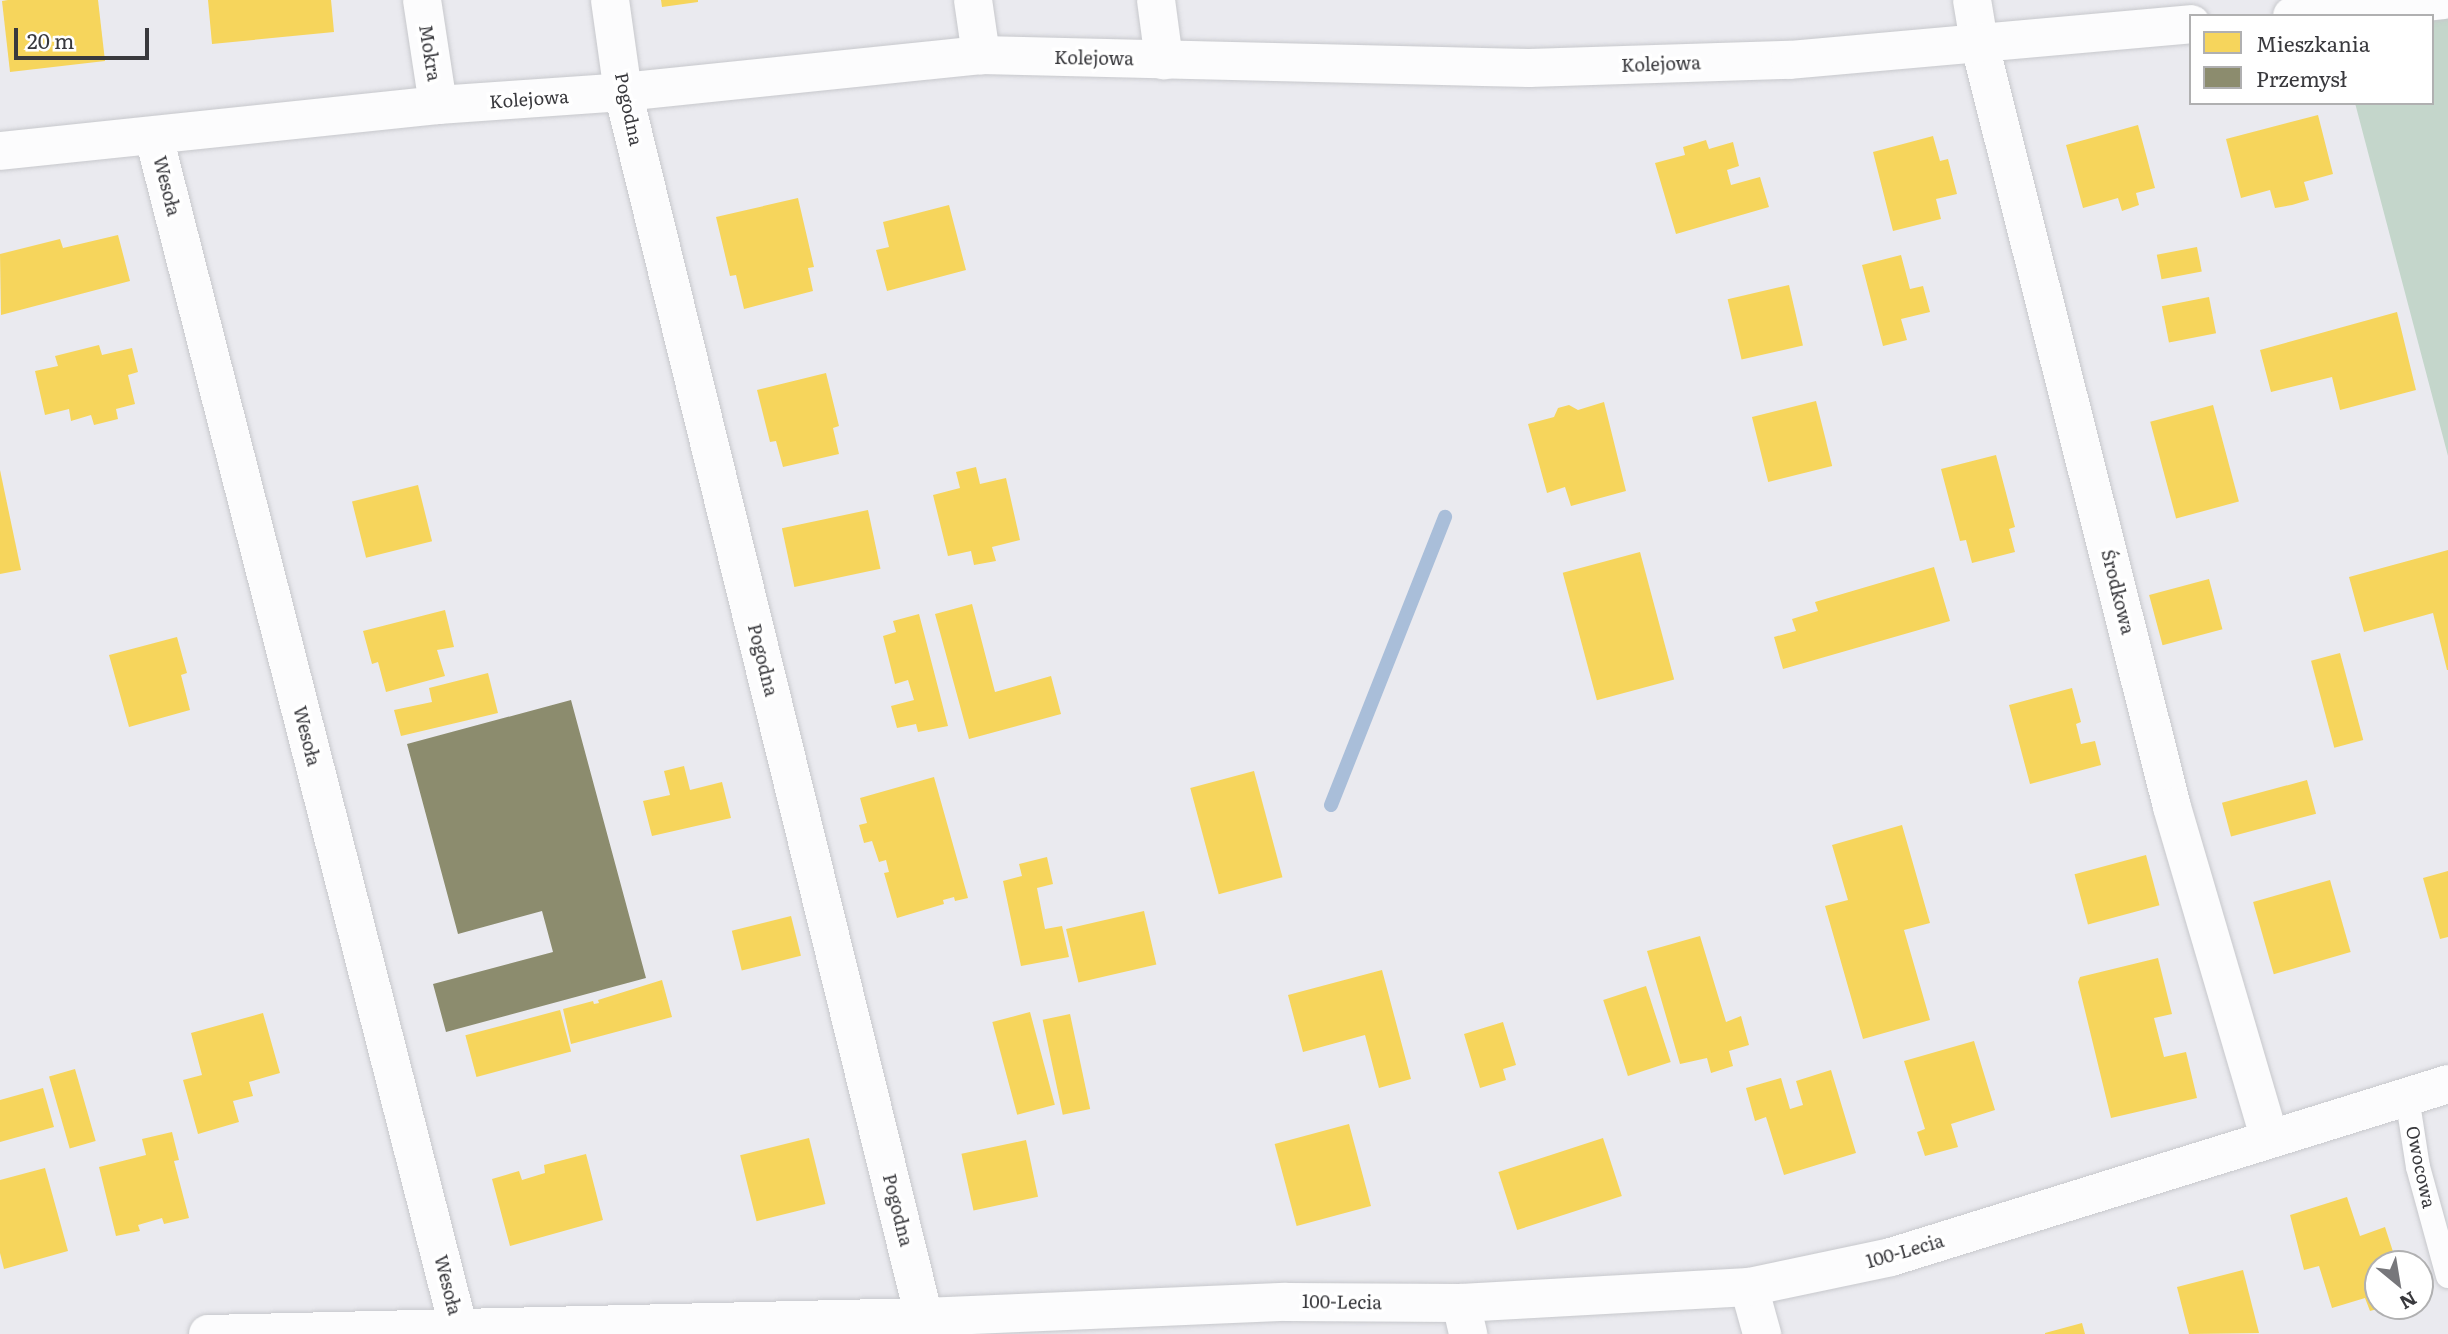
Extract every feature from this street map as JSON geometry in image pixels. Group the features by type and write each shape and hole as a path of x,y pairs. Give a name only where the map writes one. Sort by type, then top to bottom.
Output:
{"street":[{"name":"Mokra","path":"422,0 438,105"},
{"name":"Pogodna","path":"610,0 623,92 927,1326"},
{"path":"973,0 981,55"},
{"path":"1156,0 1164,60"},
{"name":"Środkowa","path":"1972,0 1979,42 2172,807 2270,1139"},
{"path":"2311,14 2443,0"},
{"name":"Kolejowa","path":"0,151 154,137 438,105 623,92 981,55 1529,68 1790,60 1979,42 2150,14 2189,24"},
{"name":"Wesoła","path":"154,137 459,1331"},
{"name":"100-Lecia","path":"208,1334 927,1326 1286,1302 1464,1319 1749,1287 1891,1257 2448,1084"},
{"path":"1749,1287 1762,1334"}],"lane":[{"name":"Owocowa","path":"2407,1097 2418,1167 2448,1276"}],"green space":[{"path":"2448,0 2448,456 2356,105 2434,105 2434,14"}],"building: Mieszkania":[{"path":"98,0 105,61 10,72 2,1"},
{"path":"208,0 331,0 334,32 212,44"},
{"path":"661,0 698,0 698,2 662,7"},
{"path":"2318,115 2333,174 2304,182 2309,200 2275,208 2270,190 2241,198 2226,139"},
{"path":"2138,125 2155,188 2136,193 2139,205 2122,211 2118,198 2083,208 2066,145"},
{"path":"1933,136 1940,161 1948,159 1957,194 1936,199 1941,219 1893,231 1873,152"},
{"path":"1706,140 1709,149 1733,142 1739,166 1727,170 1731,185 1760,177 1769,207 1676,234 1655,163 1685,155 1683,147"},
{"path":"798,198 814,267 808,268 813,291 744,309 736,275 730,276 716,217"},
{"path":"949,205 966,270 887,291 876,250 889,247 883,222"},
{"path":"118,235 130,281 1,315 0,254 60,239 63,248"},
{"path":"2197,247 2202,272 2162,279 2157,255"},
{"path":"1901,255 1910,289 1923,286 1930,312 1901,319 1907,340 1883,346 1862,265"},
{"path":"1789,285 1803,345 1742,360 1728,299"},
{"path":"2209,297 2216,333 2169,342 2162,306"},
{"path":"2397,312 2416,390 2340,410 2332,377 2271,392 2260,350"},
{"path":"99,345 102,355 132,348 138,372 128,375 135,404 116,409 118,419 94,425 91,415 71,421 69,409 45,415 35,371 58,366 55,356"},
{"path":"826,373 839,426 833,428 839,454 783,467 776,441 770,442 757,390"},
{"path":"1816,401 1832,466 1768,482 1752,417"},
{"path":"1604,402 1626,491 1571,506 1565,487 1547,493 1528,424 1554,417 1558,408 1569,405 1578,410"},
{"path":"2213,405 2239,502 2176,518 2150,422"},
{"path":"1996,455 2015,527 2009,529 2015,552 1972,563 1966,540 1960,541 1941,469"},
{"path":"976,467 980,484 1006,478 1020,540 992,547 996,561 974,565 971,551 948,556 933,495 960,488 956,472"},
{"path":"0,470 21,570 0,574"},
{"path":"418,485 432,541 366,558 352,501"},
{"path":"868,510 880,569 794,587 782,528"},
{"path":"2448,550 2447,670 2433,613 2364,632 2349,577"},
{"path":"1640,552 1674,680 1597,700 1563,573"},
{"path":"1934,567 1950,621 1783,669 1774,637 1796,631 1792,619 1818,611 1815,602"},
{"path":"2209,579 2222,629 2163,645 2149,595"},
{"path":"972,604 995,692 1051,676 1061,714 969,739 935,614"},
{"path":"445,610 454,647 437,650 445,676 386,692 378,662 372,664 363,631"},
{"path":"919,614 948,726 918,732 916,724 897,728 891,706 914,700 908,680 895,684 883,636 896,632 893,621"},
{"path":"177,637 187,673 181,675 190,710 129,727 109,655"},
{"path":"2340,653 2363,740 2334,748 2311,661"},
{"path":"488,673 498,713 401,736 394,710 432,702 429,688"},
{"path":"2072,688 2081,722 2076,724 2081,744 2095,741 2101,765 2030,784 2009,705"},
{"path":"684,766 690,790 722,782 731,818 652,836 643,801 670,795 664,771"},
{"path":"1254,771 1282,877 1219,894 1190,788"},
{"path":"934,777 968,898 955,901 954,897 943,900 944,904 897,918 884,873 889,872 886,860 879,862 872,841 864,843 859,825 867,823 860,798"},
{"path":"2307,780 2316,814 2231,837 2222,803"},
{"path":"1902,825 1930,923 1904,930 1930,1020 1863,1039 1825,906 1848,900 1832,845"},
{"path":"2146,855 2159,905 2088,924 2075,874"},
{"path":"1047,857 1053,884 1037,888 1045,929 1062,926 1069,957 1021,966 1003,881 1022,876 1019,864"},
{"path":"2448,871 2448,937 2440,939 2423,878"},
{"path":"2330,880 2351,952 2274,974 2253,902"},
{"path":"1144,911 1156,965 1078,983 1066,929"},
{"path":"791,916 801,956 742,971 732,931"},
{"path":"1700,936 1726,1022 1741,1016 1749,1045 1729,1051 1733,1066 1711,1073 1707,1058 1680,1064 1647,951"},
{"path":"2158,958 2172,1014 2154,1018 2164,1057 2186,1052 2197,1098 2111,1118 2078,982 2080,977"},
{"path":"1382,970 1411,1079 1379,1088 1365,1035 1303,1052 1288,995"},
{"path":"662,980 672,1017 571,1044 563,1009 593,1001 594,1004 599,1003 598,1000"},
{"path":"1646,986 1671,1062 1628,1076 1603,1000"},
{"path":"560,1010 571,1052 476,1077 465,1035"},
{"path":"1030,1012 1055,1105 1017,1115 992,1022"},
{"path":"263,1013 280,1073 249,1082 253,1096 233,1101 239,1122 198,1134 183,1080 202,1075 191,1033"},
{"path":"1070,1014 1090,1109 1063,1115 1043,1020"},
{"path":"1503,1022 1516,1065 1503,1069 1506,1080 1480,1088 1464,1034"},
{"path":"1974,1041 1995,1110 1951,1124 1958,1147 1925,1156 1917,1132 1925,1129 1904,1061"},
{"path":"75,1069 96,1141 70,1149 49,1076"},
{"path":"1831,1070 1856,1153 1784,1175 1766,1117 1755,1121 1746,1088 1781,1078 1790,1109 1803,1105 1796,1081"},
{"path":"43,1088 54,1127 0,1142 0,1100"},
{"path":"1349,1124 1371,1206 1297,1226 1275,1144"},
{"path":"172,1132 179,1160 174,1161 189,1218 164,1224 162,1218 138,1225 140,1231 116,1236 99,1167 146,1155 142,1139"},
{"path":"809,1138 825,1204 757,1221 740,1155"},
{"path":"1603,1138 1622,1196 1517,1230 1498,1172"},
{"path":"1026,1140 1038,1197 974,1210 961,1154"},
{"path":"586,1154 603,1220 510,1246 492,1179 519,1171 522,1180 545,1173 544,1165"},
{"path":"45,1168 68,1251 4,1269 0,1253 0,1180"},
{"path":"2347,1197 2360,1236 2385,1227 2392,1250 2364,1250 2364,1298 2332,1308 2319,1266 2304,1270 2290,1215"},
{"path":"2243,1270 2259,1333 2189,1334 2177,1287"},
{"path":"2082,1323 2085,1334 2045,1334 2045,1333"}],"building: Przemysł":[{"path":"571,700 646,978 446,1032 433,984 553,952 542,911 458,934 407,744"}],"waterway":[{"path":"1331,805 1445,517"}]}
